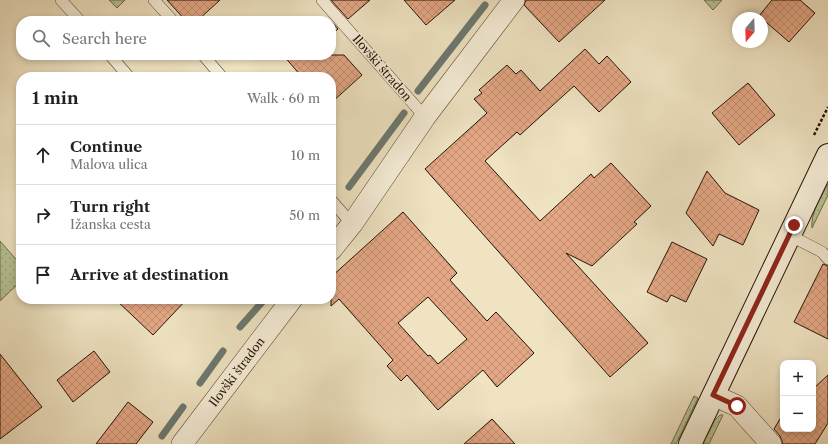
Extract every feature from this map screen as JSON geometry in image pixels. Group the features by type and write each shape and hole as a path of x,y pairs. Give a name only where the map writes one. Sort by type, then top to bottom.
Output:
{"main road":[{"path":"690,444 828,155"}],"street":[{"path":"336,244 352,224 425,117 509,2"},
{"name":"Ilovški štradon","path":"182,444 288,304"},
{"path":"713,395 737,406 771,444"}],"lane":[{"path":"61,0 75,16"},
{"path":"154,0 168,16"},
{"name":"Ilovški štradon","path":"322,0 425,117"},
{"path":"114,60 125,72"},
{"path":"207,60 218,72"},
{"path":"336,206 352,224"},
{"path":"789,235 822,252 828,259"}],"green space":[{"path":"109,0 125,0 117,8"},
{"path":"704,0 722,0 713,10"},
{"path":"828,184 828,195 812,228 813,216"},
{"path":"0,241 16,259 16,286 0,301"},
{"path":"694,396 698,398 676,444 671,444"},
{"path":"720,415 723,415 709,444 703,444 715,420"}],"building":[{"path":"167,0 220,0 202,16 181,16"},
{"path":"331,0 370,0 348,19"},
{"path":"404,0 455,0 426,25"},
{"path":"526,0 605,0 559,42 524,5"},
{"path":"772,0 800,0 815,13 789,42 768,24 768,12 762,12"},
{"path":"585,49 599,64 607,56 631,82 599,112 574,86 520,135 517,132 485,161 540,221 591,174 594,178 611,163 651,206 634,222 637,224 592,266 566,253 648,343 610,377 425,169 487,113 474,99 482,93 479,90 507,65 516,74 521,70 540,91"},
{"path":"336,55 344,55 362,75 336,98 336,72 298,72 287,60 336,60"},
{"path":"748,83 775,115 739,145 712,113"},
{"path":"707,171 725,193 759,210 743,245 719,234 713,246 686,213"},
{"path":"403,212 457,273 450,280 487,321 496,312 534,353 497,387 483,370 438,410 407,375 401,381 387,366 393,360 339,299 336,302 336,272","holes":["428,297 467,339 438,364 430,355 428,356 398,323"]},
{"path":"672,242 707,259 686,302 671,295 667,302 647,292"},
{"path":"823,264 828,266 828,339 794,322"},
{"path":"120,304 182,304 153,335"},
{"path":"94,351 110,372 73,402 57,380"},
{"path":"0,354 42,407 0,439"},
{"path":"828,375 828,423 815,444 783,444 780,436 774,429 780,419 780,432 816,432 816,386"},
{"path":"128,402 153,422 136,444 96,444"},
{"path":"492,419 515,444 464,444"}],"waterway":[{"path":"418,91 485,5"},
{"path":"349,187 404,113"},
{"path":"240,327 261,304"},
{"path":"200,383 223,351"},
{"path":"162,436 183,407"}],"route":[{"path":"737,406 713,395 794,225"}]}
